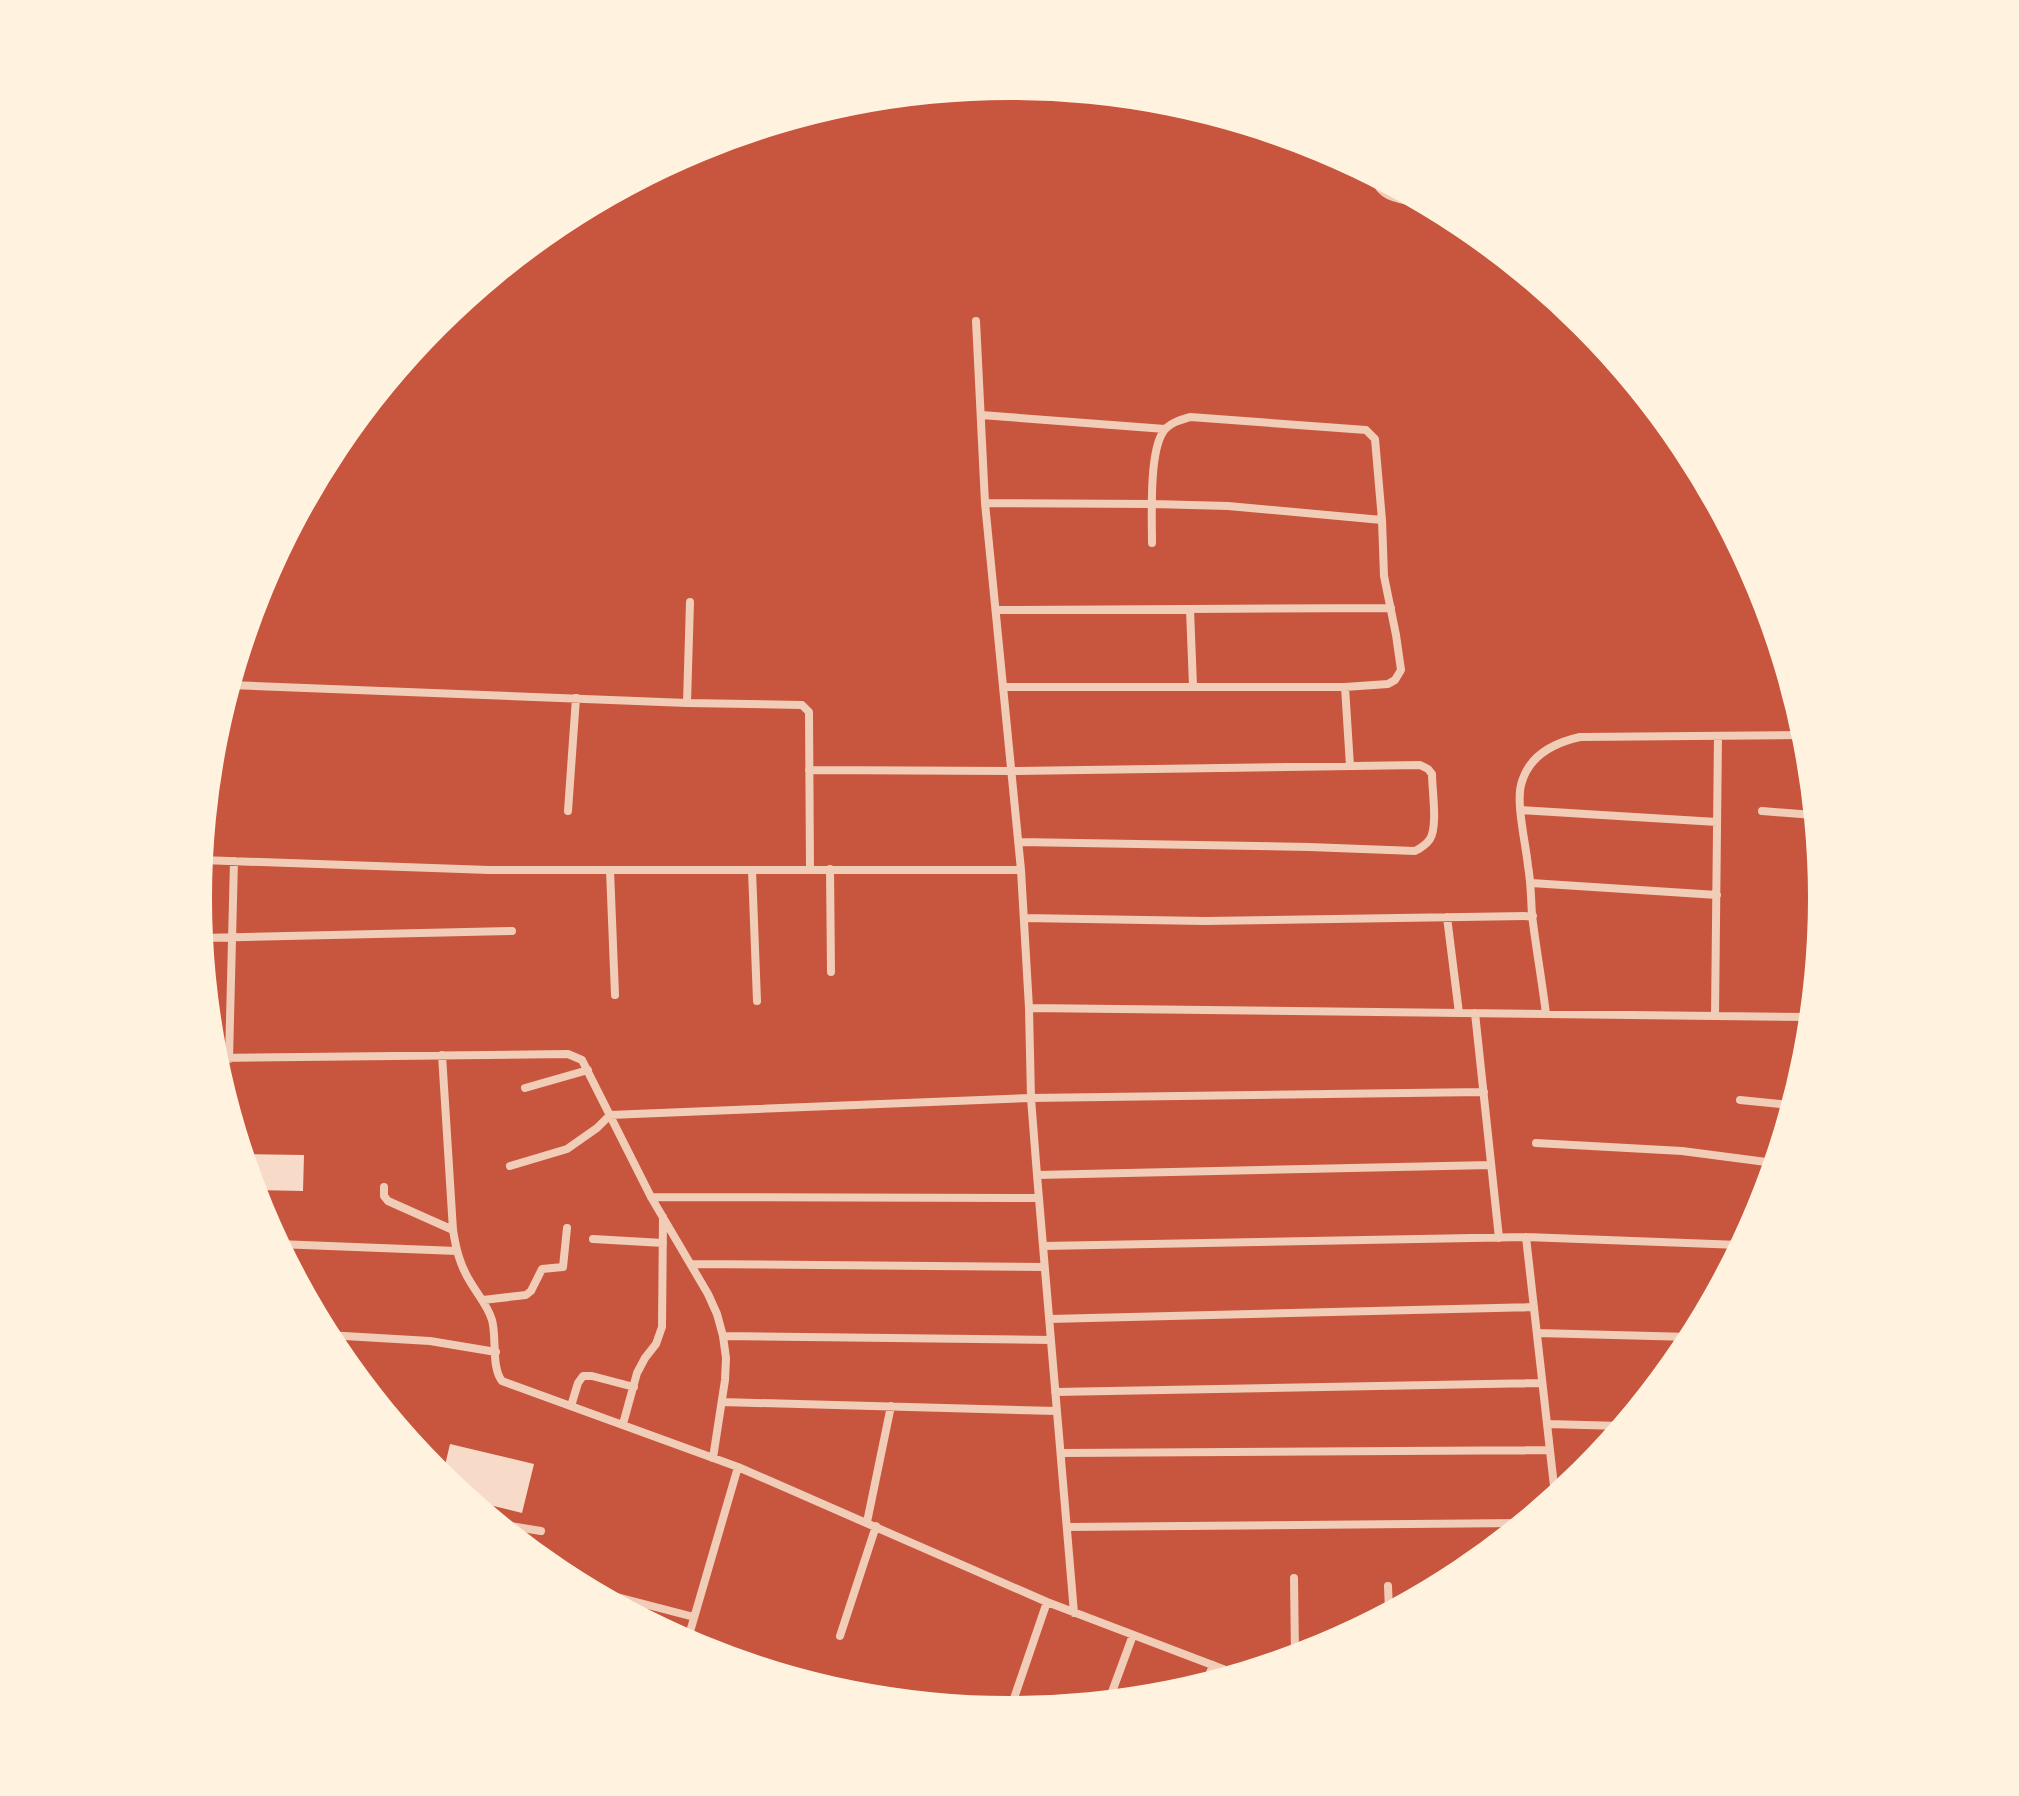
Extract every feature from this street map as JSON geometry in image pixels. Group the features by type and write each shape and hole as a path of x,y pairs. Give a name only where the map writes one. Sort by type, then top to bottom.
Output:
{"street":[{"path":"976,321 985,503 1019,842 1038,1198 1074,1613"},
{"path":"981,415 1165,429"},
{"path":"1004,687 1345,687 1388,684 1399,675 1398,647 1384,576 1375,439 1366,430 1190,417 1178,421 1165,429 1156,446 1152,543"},
{"path":"985,503 1228,506 1382,520"},
{"path":"687,703 690,602"},
{"path":"996,610 1391,608"},
{"path":"1190,609 1193,686"},
{"path":"241,685 802,705 809,712 810,870"},
{"path":"1345,687 1350,766"},
{"path":"568,811 576,698"},
{"path":"1546,1014 1521,810 1520,786 1529,765 1543,751 1560,741 1580,737 1790,735"},
{"path":"1715,1016 1718,736"},
{"path":"809,770 1012,771 1420,765 1432,774 1434,830 1424,847 1415,851 1019,842"},
{"path":"1521,810 1717,822"},
{"path":"1762,811 1803,814"},
{"path":"213,860 489,870 1021,870"},
{"path":"234,861 229,1059 568,1054 582,1060 651,1197 712,1304 723,1336 725,1380 713,1458"},
{"path":"830,869 831,972"},
{"path":"610,870 615,995"},
{"path":"752,870 757,1001"},
{"path":"1531,883 1717,895"},
{"path":"1024,918 1205,921 1533,916"},
{"path":"1447,917 1459,1013"},
{"path":"213,938 512,931"},
{"path":"1029,1008 1798,1017"},
{"path":"1475,1013 1499,1238"},
{"path":"442,1055 457,1251 470,1282 492,1320 498,1376 508,1384 738,1467 1047,1602 1220,1668"},
{"path":"525,1088 588,1070"},
{"path":"510,1166 567,1149 610,1115 1031,1098 1484,1092"},
{"path":"1740,1100 1780,1104"},
{"path":"1536,1143 1682,1151 1763,1162"},
{"path":"1037,1175 1491,1165"},
{"path":"384,1187 384,1196 388,1201 453,1230"},
{"path":"651,1197 1038,1198"},
{"path":"623,1424 641,1365 656,1344 662,1327 663,1217"},
{"path":"483,1300 526,1295 542,1269 563,1267 567,1228"},
{"path":"1526,1237 1553,1481"},
{"path":"1043,1246 1526,1237 1728,1245"},
{"path":"593,1239 663,1243"},
{"path":"291,1245 457,1251"},
{"path":"691,1264 1044,1267"},
{"path":"1049,1319 1534,1307"},
{"path":"1537,1333 1676,1337"},
{"path":"343,1336 430,1341 496,1352"},
{"path":"723,1336 1051,1340"},
{"path":"571,1406 583,1376 634,1387"},
{"path":"1055,1392 1542,1383"},
{"path":"722,1402 1057,1411"},
{"path":"840,1636 872,1524 891,1406"},
{"path":"1547,1424 1608,1426"},
{"path":"1061,1453 1550,1450"},
{"path":"691,1629 738,1467"},
{"path":"1067,1527 1505,1523"},
{"path":"520,1528 541,1531"},
{"path":"1294,1578 1295,1643"},
{"path":"1388,1586 1389,1600"},
{"path":"633,1601 694,1617"},
{"path":"1015,1696 1047,1602"},
{"path":"1113,1689 1133,1635"},
{"path":"1211,1670 1213,1665"}],"building":[{"path":"254,1154 304,1155 303,1191 267,1190"},
{"path":"450,1444 534,1464 522,1513 493,1506 446,1463"}]}
